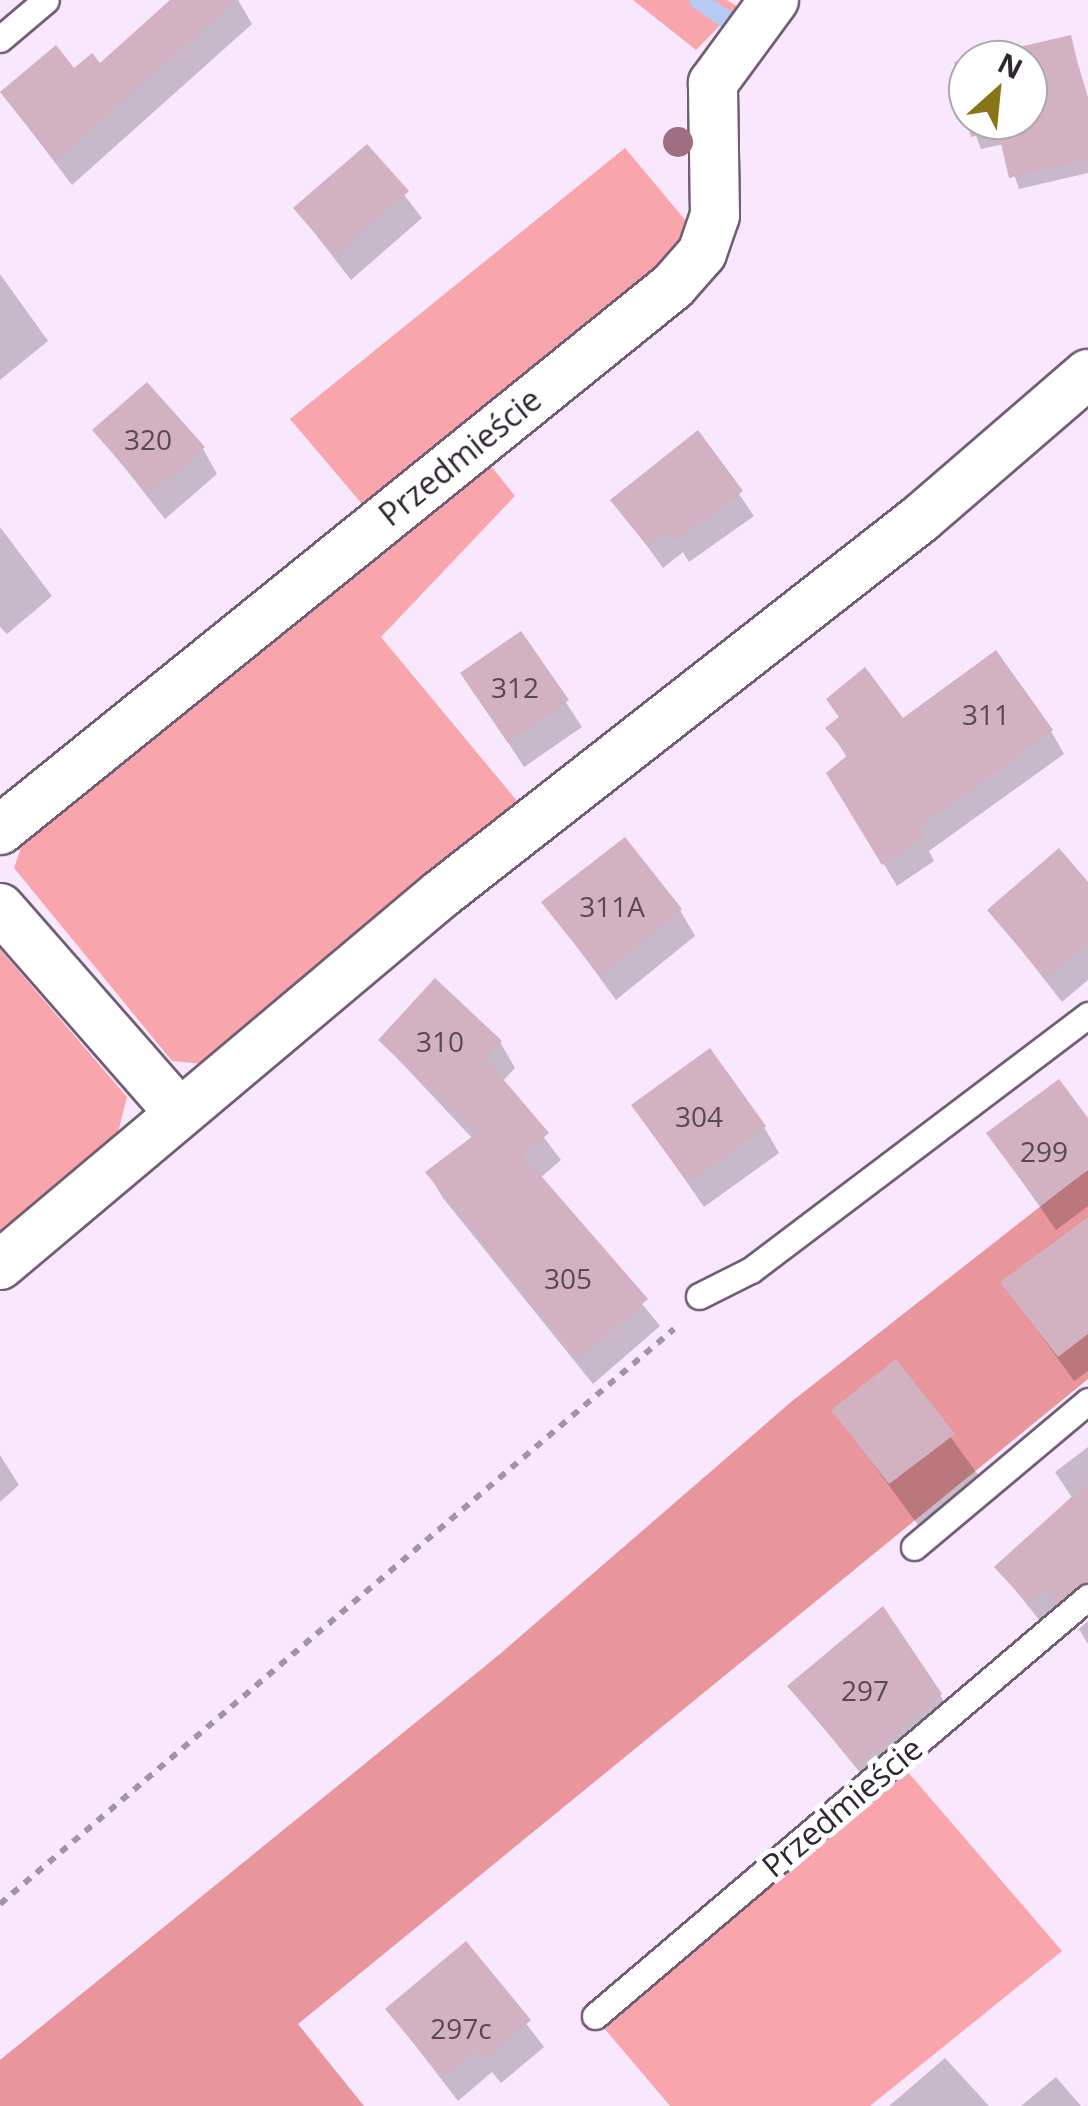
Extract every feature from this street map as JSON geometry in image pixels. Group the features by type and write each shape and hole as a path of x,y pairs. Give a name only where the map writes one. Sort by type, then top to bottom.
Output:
{"street":[{"name":"Przedmieście","path":"0,830 674,286 702,253 715,216 714,83 774,0"},
{"path":"0,1265 178,1111 1088,374"},
{"path":"0,908 178,1111"}],"lane":[{"path":"0,40 46,0"},
{"path":"699,1296 751,1270 1088,1016"},
{"path":"914,1547 1088,1402"},
{"name":"Przedmieście","path":"595,2016 1088,1597"}],"path":[{"path":"0,1904 660,1347 699,1296"}],"shaded area":[{"path":"633,0 727,0 738,7 696,50"},
{"path":"625,148 691,227 680,256 362,504 290,419"},
{"path":"487,461 515,496 381,637 522,807 214,1065 172,1061 14,868 25,836"},
{"path":"0,949 127,1097 114,1148 0,1238"},
{"path":"1088,1169 1088,1379 298,2024 364,2106 0,2106 0,2060 500,1654 791,1402"},
{"path":"907,1771 1062,1951 870,2106 670,2106 604,2028"}],"building":[{"path":"170,0 236,0 55,161 0,92 56,45 74,68 92,53 100,63"},
{"path":"1071,35 1088,107 1088,159 1009,178 1000,140 1048,140 1048,40"},
{"path":"367,144 409,191 335,256 293,208"},
{"path":"147,382 205,447 149,495 92,430"},
{"path":"698,430 743,491 674,541 669,531 648,547 610,500"},
{"path":"521,631 569,700 508,743 460,673"},
{"path":"996,650 1053,730 918,828 924,837 882,865 826,773 848,755 825,728 839,717 826,699 865,667 903,718"},
{"path":"625,837 682,909 600,976 541,902"},
{"path":"1059,848 1088,882 1088,942 1045,978 987,910"},
{"path":"435,978 502,1041 486,1059 549,1133 523,1155 648,1299 577,1360 425,1172 477,1133 378,1040"},
{"path":"710,1048 766,1126 688,1183 631,1105"},
{"path":"1059,1079 1088,1118 1088,1170 1040,1206 986,1133"},
{"path":"1088,1217 1088,1334 1058,1357 1000,1282"},
{"path":"896,1359 955,1434 889,1484 831,1410"},
{"path":"1088,1482 1088,1581 1056,1603 1045,1589 1028,1604 994,1567"},
{"path":"883,1606 942,1694 858,1767 787,1686"},
{"path":"466,1941 531,2020 485,2059 476,2048 442,2077 385,2009"}],"waterway":[{"path":"698,0 732,23"}]}
